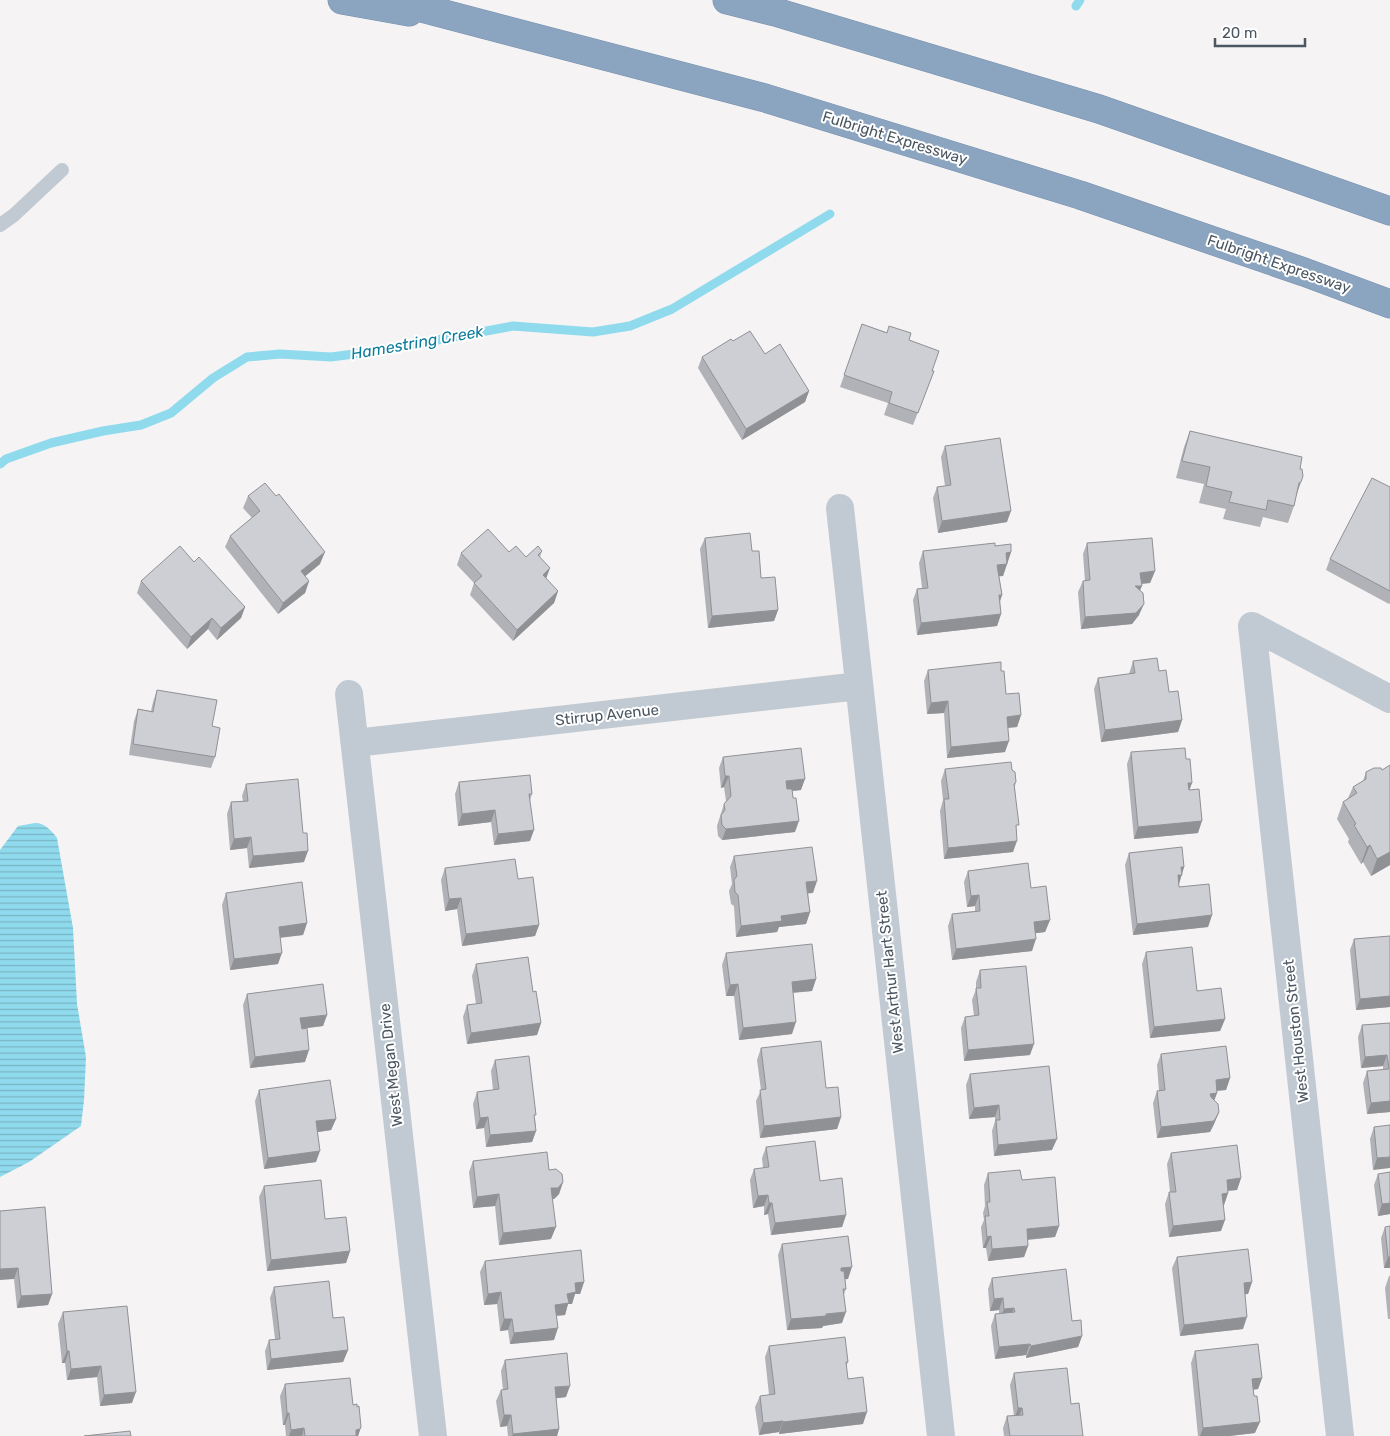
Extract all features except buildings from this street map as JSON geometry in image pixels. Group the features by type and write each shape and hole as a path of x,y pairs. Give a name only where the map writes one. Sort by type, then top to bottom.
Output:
{"highway":[{"path":"342,0 504,29"},
{"name":"Fulbright Expressway","path":"391,0 765,98 1071,192 1304,272 1390,304"},
{"path":"728,0 779,13 1099,109 1390,211"}],"street":[{"name":"West Arthur Hart Street","path":"840,508 941,1436"},
{"name":"West Houston Street","path":"1340,1436 1252,626 1390,699"},
{"name":"Stirrup Avenue","path":"355,743 859,686"},
{"name":"West Megan Drive","path":"349,694 433,1436"}],"lane":[{"path":"0,225 14,215 62,170"}],"water":[{"path":"35,823 45,826 57,838 73,928 77,1004 86,1057 84,1100 81,1126 29,1162 0,1177 0,850 18,826"}],"waterway":[{"name":"Hamestring Creek","path":"1076,6 1080,0"},
{"name":"Hamestring Creek","path":"0,464 6,459 51,443 103,431 141,425 171,413 213,378 247,357 280,354 331,357 377,351 513,326 593,332 630,326 672,309 830,214"}]}
